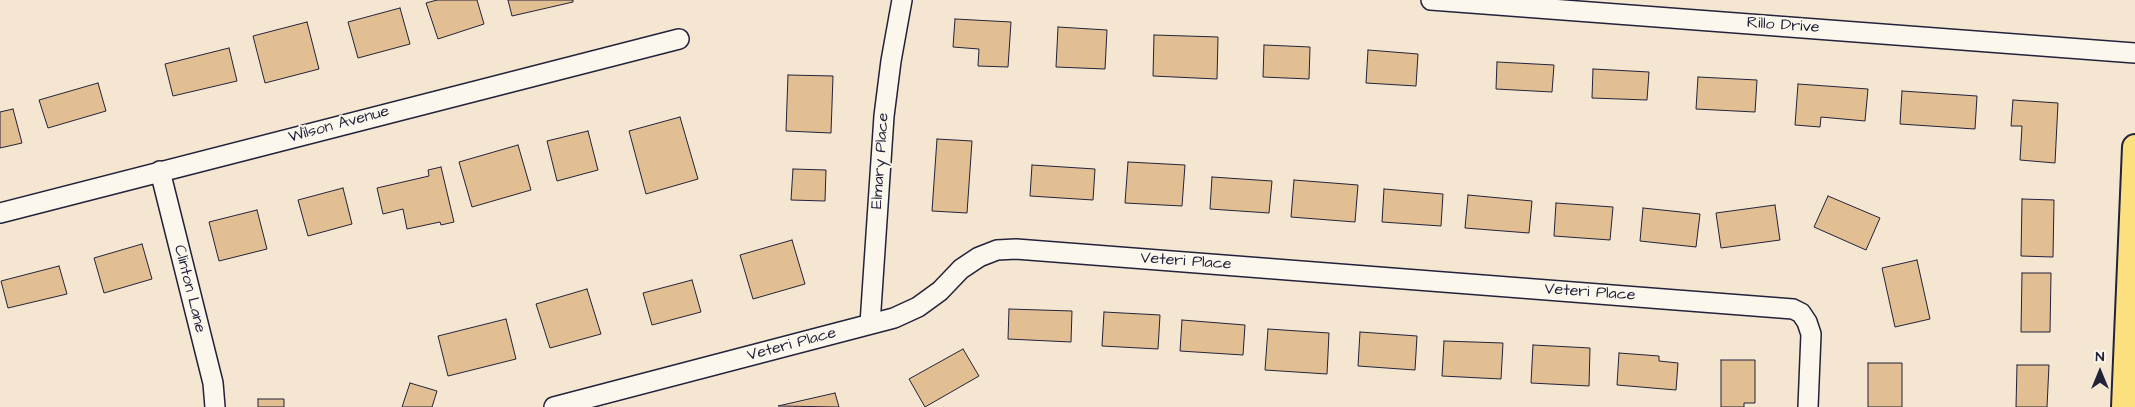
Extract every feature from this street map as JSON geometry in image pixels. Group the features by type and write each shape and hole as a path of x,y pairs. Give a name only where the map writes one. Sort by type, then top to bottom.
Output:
{"main road":[{"path":"2124,407 2135,147"}],"street":[{"name":"Elmary Place","path":"870,324 884,116 890,61 902,0"},
{"name":"Rillo Drive","path":"1431,0 2135,53"},
{"name":"Wilson Avenue","path":"0,212 679,39"},
{"name":"Clinton Lane","path":"160,171 213,383 216,407"},
{"name":"Veteri Place","path":"554,407 894,318 918,307 940,291 962,269 979,257 997,250 1016,249 1793,309 1808,322 1811,334 1808,407"}],"building":[{"path":"437,0 477,0 484,24 438,39 426,3"},
{"path":"508,0 573,0 573,2 512,16"},
{"path":"400,8 410,44 358,58 348,22"},
{"path":"955,19 1011,22 1008,67 978,66 979,49 953,47"},
{"path":"307,22 319,69 265,83 253,36"},
{"path":"1058,27 1107,30 1105,69 1056,67"},
{"path":"1154,35 1218,37 1217,79 1153,76"},
{"path":"1264,45 1310,47 1309,79 1263,77"},
{"path":"229,48 237,81 173,96 165,64"},
{"path":"1368,50 1418,54 1416,86 1366,83"},
{"path":"1497,62 1554,65 1552,92 1496,89"},
{"path":"1593,69 1649,72 1647,100 1592,98"},
{"path":"788,75 833,76 831,133 786,131"},
{"path":"1698,77 1757,80 1755,112 1696,109"},
{"path":"98,83 106,111 48,128 39,100"},
{"path":"1798,84 1868,89 1865,121 1821,117 1820,127 1795,125"},
{"path":"1902,91 1977,96 1975,129 1900,124"},
{"path":"2013,100 2058,103 2055,163 2020,160 2022,126 2011,126"},
{"path":"13,109 22,143 0,148 0,112"},
{"path":"680,117 698,179 646,194 629,131"},
{"path":"588,131 598,170 557,181 547,141"},
{"path":"937,139 972,141 967,213 932,211"},
{"path":"518,145 531,190 472,207 459,162"},
{"path":"1128,162 1185,165 1182,206 1125,203"},
{"path":"1032,165 1095,169 1093,200 1030,196"},
{"path":"441,167 454,222 441,225 440,222 407,229 403,209 383,214 377,188 429,176 428,170"},
{"path":"793,169 826,170 825,201 791,200"},
{"path":"1212,177 1272,181 1269,213 1210,209"},
{"path":"1294,180 1358,185 1355,222 1291,217"},
{"path":"343,188 352,224 308,236 298,200"},
{"path":"1384,189 1443,194 1441,226 1382,222"},
{"path":"1468,195 1532,201 1529,233 1465,228"},
{"path":"1828,196 1880,218 1866,250 1814,227"},
{"path":"2022,199 2054,200 2053,257 2021,256"},
{"path":"1556,203 1613,207 1610,240 1554,236"},
{"path":"1775,205 1780,240 1721,248 1716,213"},
{"path":"1643,208 1700,214 1696,247 1640,241"},
{"path":"257,210 267,249 219,261 209,222"},
{"path":"792,240 805,284 753,299 740,255"},
{"path":"142,244 152,279 104,293 94,258"},
{"path":"1917,260 1930,319 1895,327 1882,268"},
{"path":"59,266 67,294 8,308 1,281"},
{"path":"2022,273 2051,273 2050,332 2021,332"},
{"path":"692,280 701,312 652,325 643,293"},
{"path":"587,289 601,334 550,348 536,304"},
{"path":"1009,309 1072,311 1071,342 1008,339"},
{"path":"1104,312 1160,315 1158,349 1102,346"},
{"path":"506,319 516,359 448,376 438,336"},
{"path":"1182,320 1245,325 1243,355 1180,351"},
{"path":"1268,329 1329,333 1327,374 1265,370"},
{"path":"1360,332 1417,336 1415,370 1358,366"},
{"path":"1444,341 1503,343 1501,379 1442,376"},
{"path":"1533,345 1590,348 1589,386 1531,383"},
{"path":"963,349 979,376 925,407 909,379"},
{"path":"1619,353 1659,356 1659,361 1678,363 1676,390 1617,385"},
{"path":"1721,360 1755,360 1755,403 1744,403 1744,407 1721,407"},
{"path":"1868,363 1902,363 1902,407 1868,407"},
{"path":"2017,365 2049,365 2047,407 2016,407"},
{"path":"410,383 437,391 432,407 402,407"},
{"path":"835,393 839,407 778,406"},
{"path":"258,399 284,399 284,407 258,407"}]}
